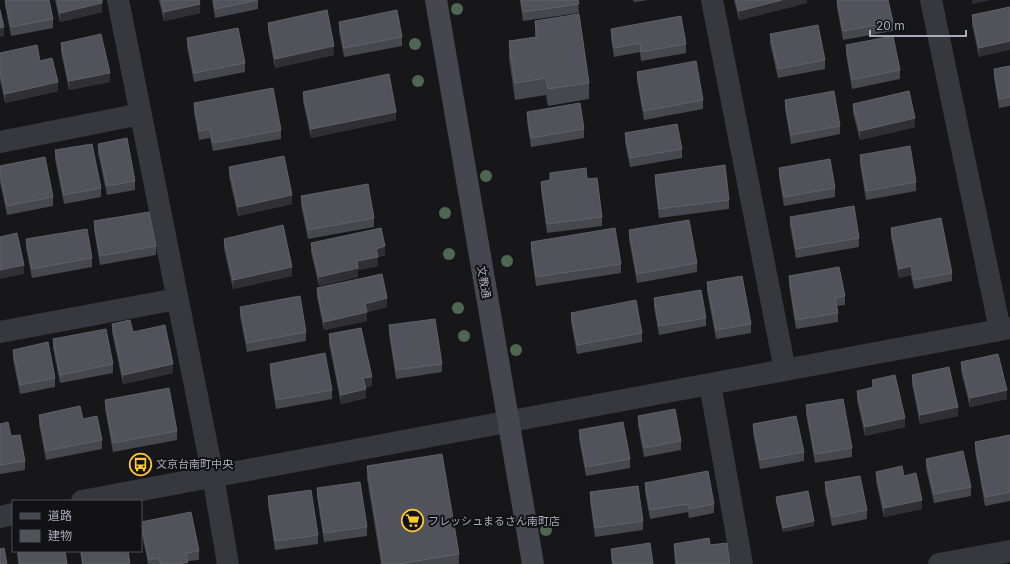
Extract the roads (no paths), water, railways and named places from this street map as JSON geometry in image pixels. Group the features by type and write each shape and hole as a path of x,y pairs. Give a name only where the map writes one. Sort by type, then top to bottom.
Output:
{"street":[{"path":"118,0 228,564"},
{"name":"文教通","path":"436,0 534,564"},
{"path":"712,0 785,370"},
{"path":"87,500 1005,329 931,0"},
{"path":"0,142 140,114"},
{"path":"0,332 177,299"},
{"path":"710,384 742,564"},
{"path":"0,517 12,514"},
{"path":"939,564 1010,551"}],"place":[{"name":"文京台南町中央","path":"141,464"},
{"name":"フレッシュまるさん南町店","path":"413,521"}]}
